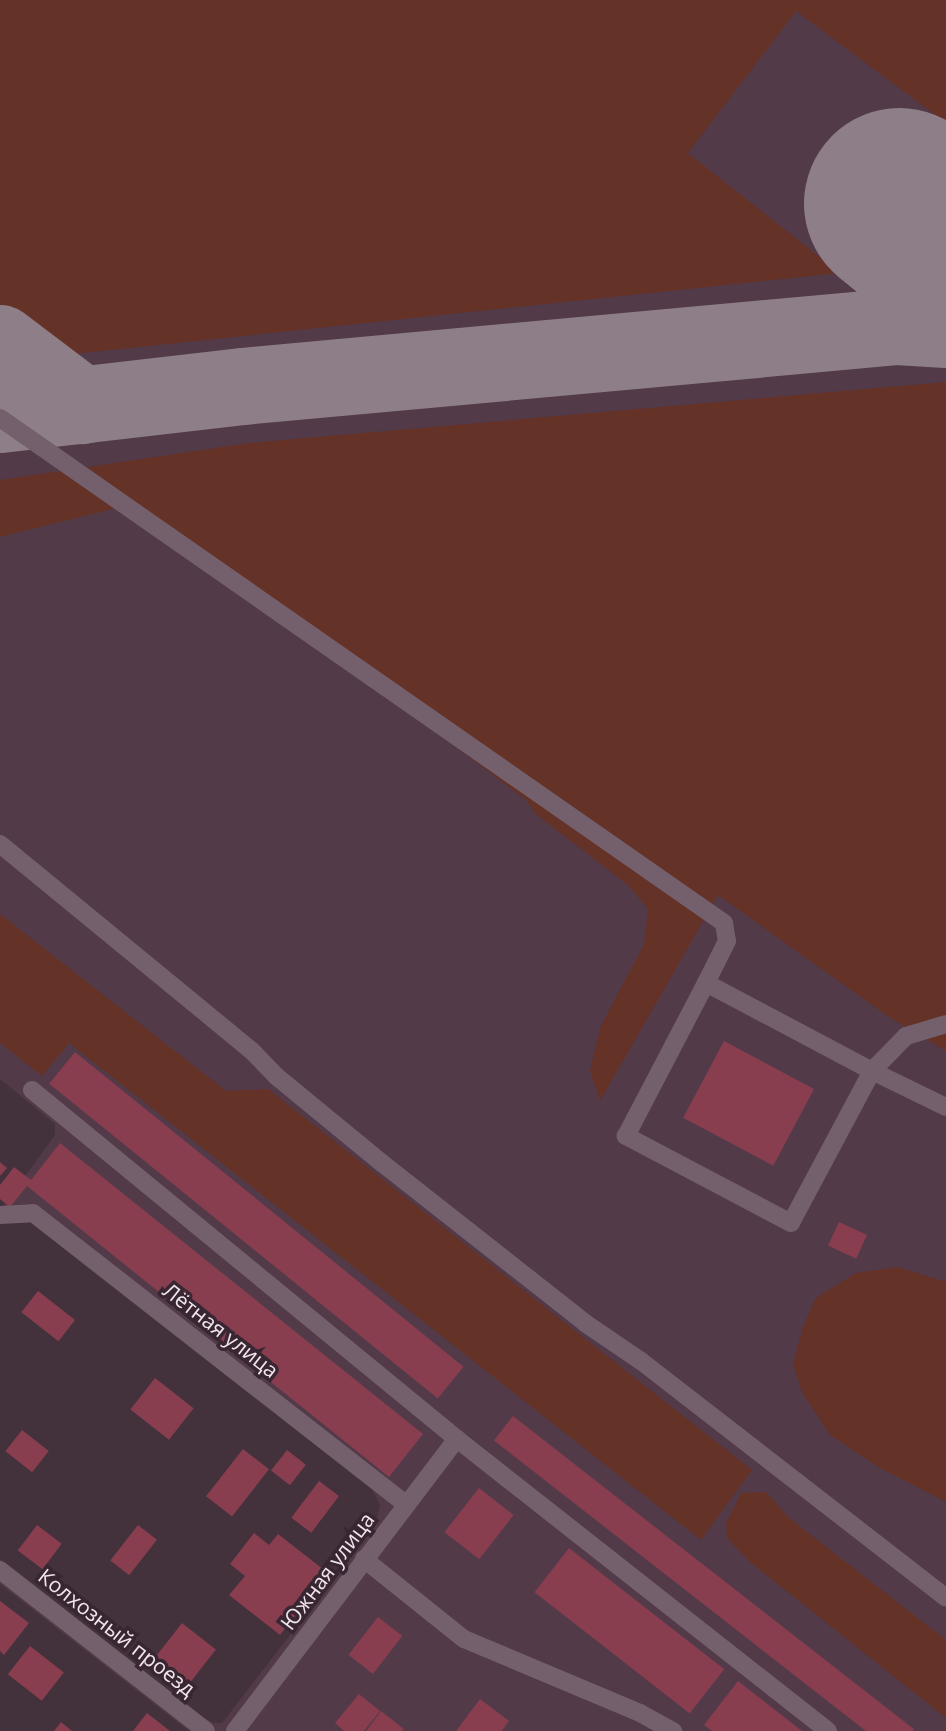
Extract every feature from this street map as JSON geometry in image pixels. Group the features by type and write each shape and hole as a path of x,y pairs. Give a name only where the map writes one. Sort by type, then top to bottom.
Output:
{"street":[{"path":"0,418 724,923 727,942 626,1136 791,1223 872,1071 906,1036 946,1024"},
{"path":"0,844 252,1051 276,1076 371,1154 585,1324 641,1361 946,1598"},
{"path":"706,983 946,1107"},
{"path":"32,1090 457,1439 828,1731"},
{"name":"Лётная улица","path":"0,1215 33,1213 407,1504"},
{"name":"Южная улица","path":"235,1731 457,1439"},
{"path":"364,1559 464,1639 640,1713 673,1731"},
{"name":"Колхозный проезд","path":"0,1570 206,1731"}],"shaded area":[{"path":"0,0 946,0 946,1731 189,1731 0,1584 0,1559 204,1718 213,1723 222,1723 375,1525 380,1506 370,1483 44,1229 2,1208 55,1135 55,1124 0,1079"},
{"path":"0,0 946,0 946,123 796,11 688,153 840,273 63,355 39,349 0,315"},
{"path":"946,382 946,1051 889,1017 718,895 600,1101 590,1071 600,1028 644,944 648,909 628,885 537,815 525,799 143,512 121,507 0,537 0,480 249,443"},
{"path":"0,914 226,1091 268,1089 752,1470 701,1540 69,1043 42,1076 0,1043"},
{"path":"898,1267 946,1282 946,1502 880,1468 830,1435 802,1392 793,1364 803,1327 816,1298 856,1273"},
{"path":"766,1492 789,1518 946,1640 946,1718 750,1562 727,1538 726,1523 741,1493"}],"building":[{"path":"724,1041 814,1089 773,1166 683,1118"},
{"path":"75,1052 464,1367 438,1399 49,1084"},
{"path":"60,1143 423,1434 389,1477 27,1186 10,1207 0,1199 0,1185 14,1167 31,1180"},
{"path":"0,1162 7,1168 0,1176"},
{"path":"839,1222 867,1235 856,1259 828,1246"},
{"path":"38,1291 75,1320 58,1341 21,1312"},
{"path":"155,1378 194,1408 169,1440 130,1410"},
{"path":"513,1416 914,1729 866,1731 494,1440"},
{"path":"22,1430 49,1451 32,1472 5,1451"},
{"path":"243,1449 269,1469 232,1517 206,1496"},
{"path":"287,1450 306,1465 290,1485 271,1470"},
{"path":"319,1481 339,1496 311,1533 291,1518"},
{"path":"479,1488 514,1515 479,1559 445,1532"},
{"path":"37,1525 62,1544 42,1569 18,1551"},
{"path":"138,1525 157,1540 129,1575 110,1560"},
{"path":"254,1533 269,1545 278,1534 328,1573 280,1635 229,1595 245,1576 230,1564"},
{"path":"569,1548 724,1669 690,1713 535,1592"},
{"path":"0,1601 29,1623 4,1655 0,1651"},
{"path":"378,1617 402,1636 373,1674 348,1655"},
{"path":"182,1623 216,1649 189,1684 155,1658"},
{"path":"30,1646 64,1672 42,1701 8,1674"},
{"path":"738,1681 802,1731 712,1731 704,1725"},
{"path":"359,1694 380,1711 364,1731 344,1731 335,1723"},
{"path":"480,1699 509,1721 502,1731 456,1731"},
{"path":"381,1711 404,1729 366,1731"},
{"path":"147,1713 170,1731 133,1731"},
{"path":"61,1722 72,1731 54,1731"}],"taxiway":[{"path":"0,414 242,386 897,326 946,329"},
{"path":"0,343 82,405"}],"runway":[{"path":"899,203 946,241"}]}
